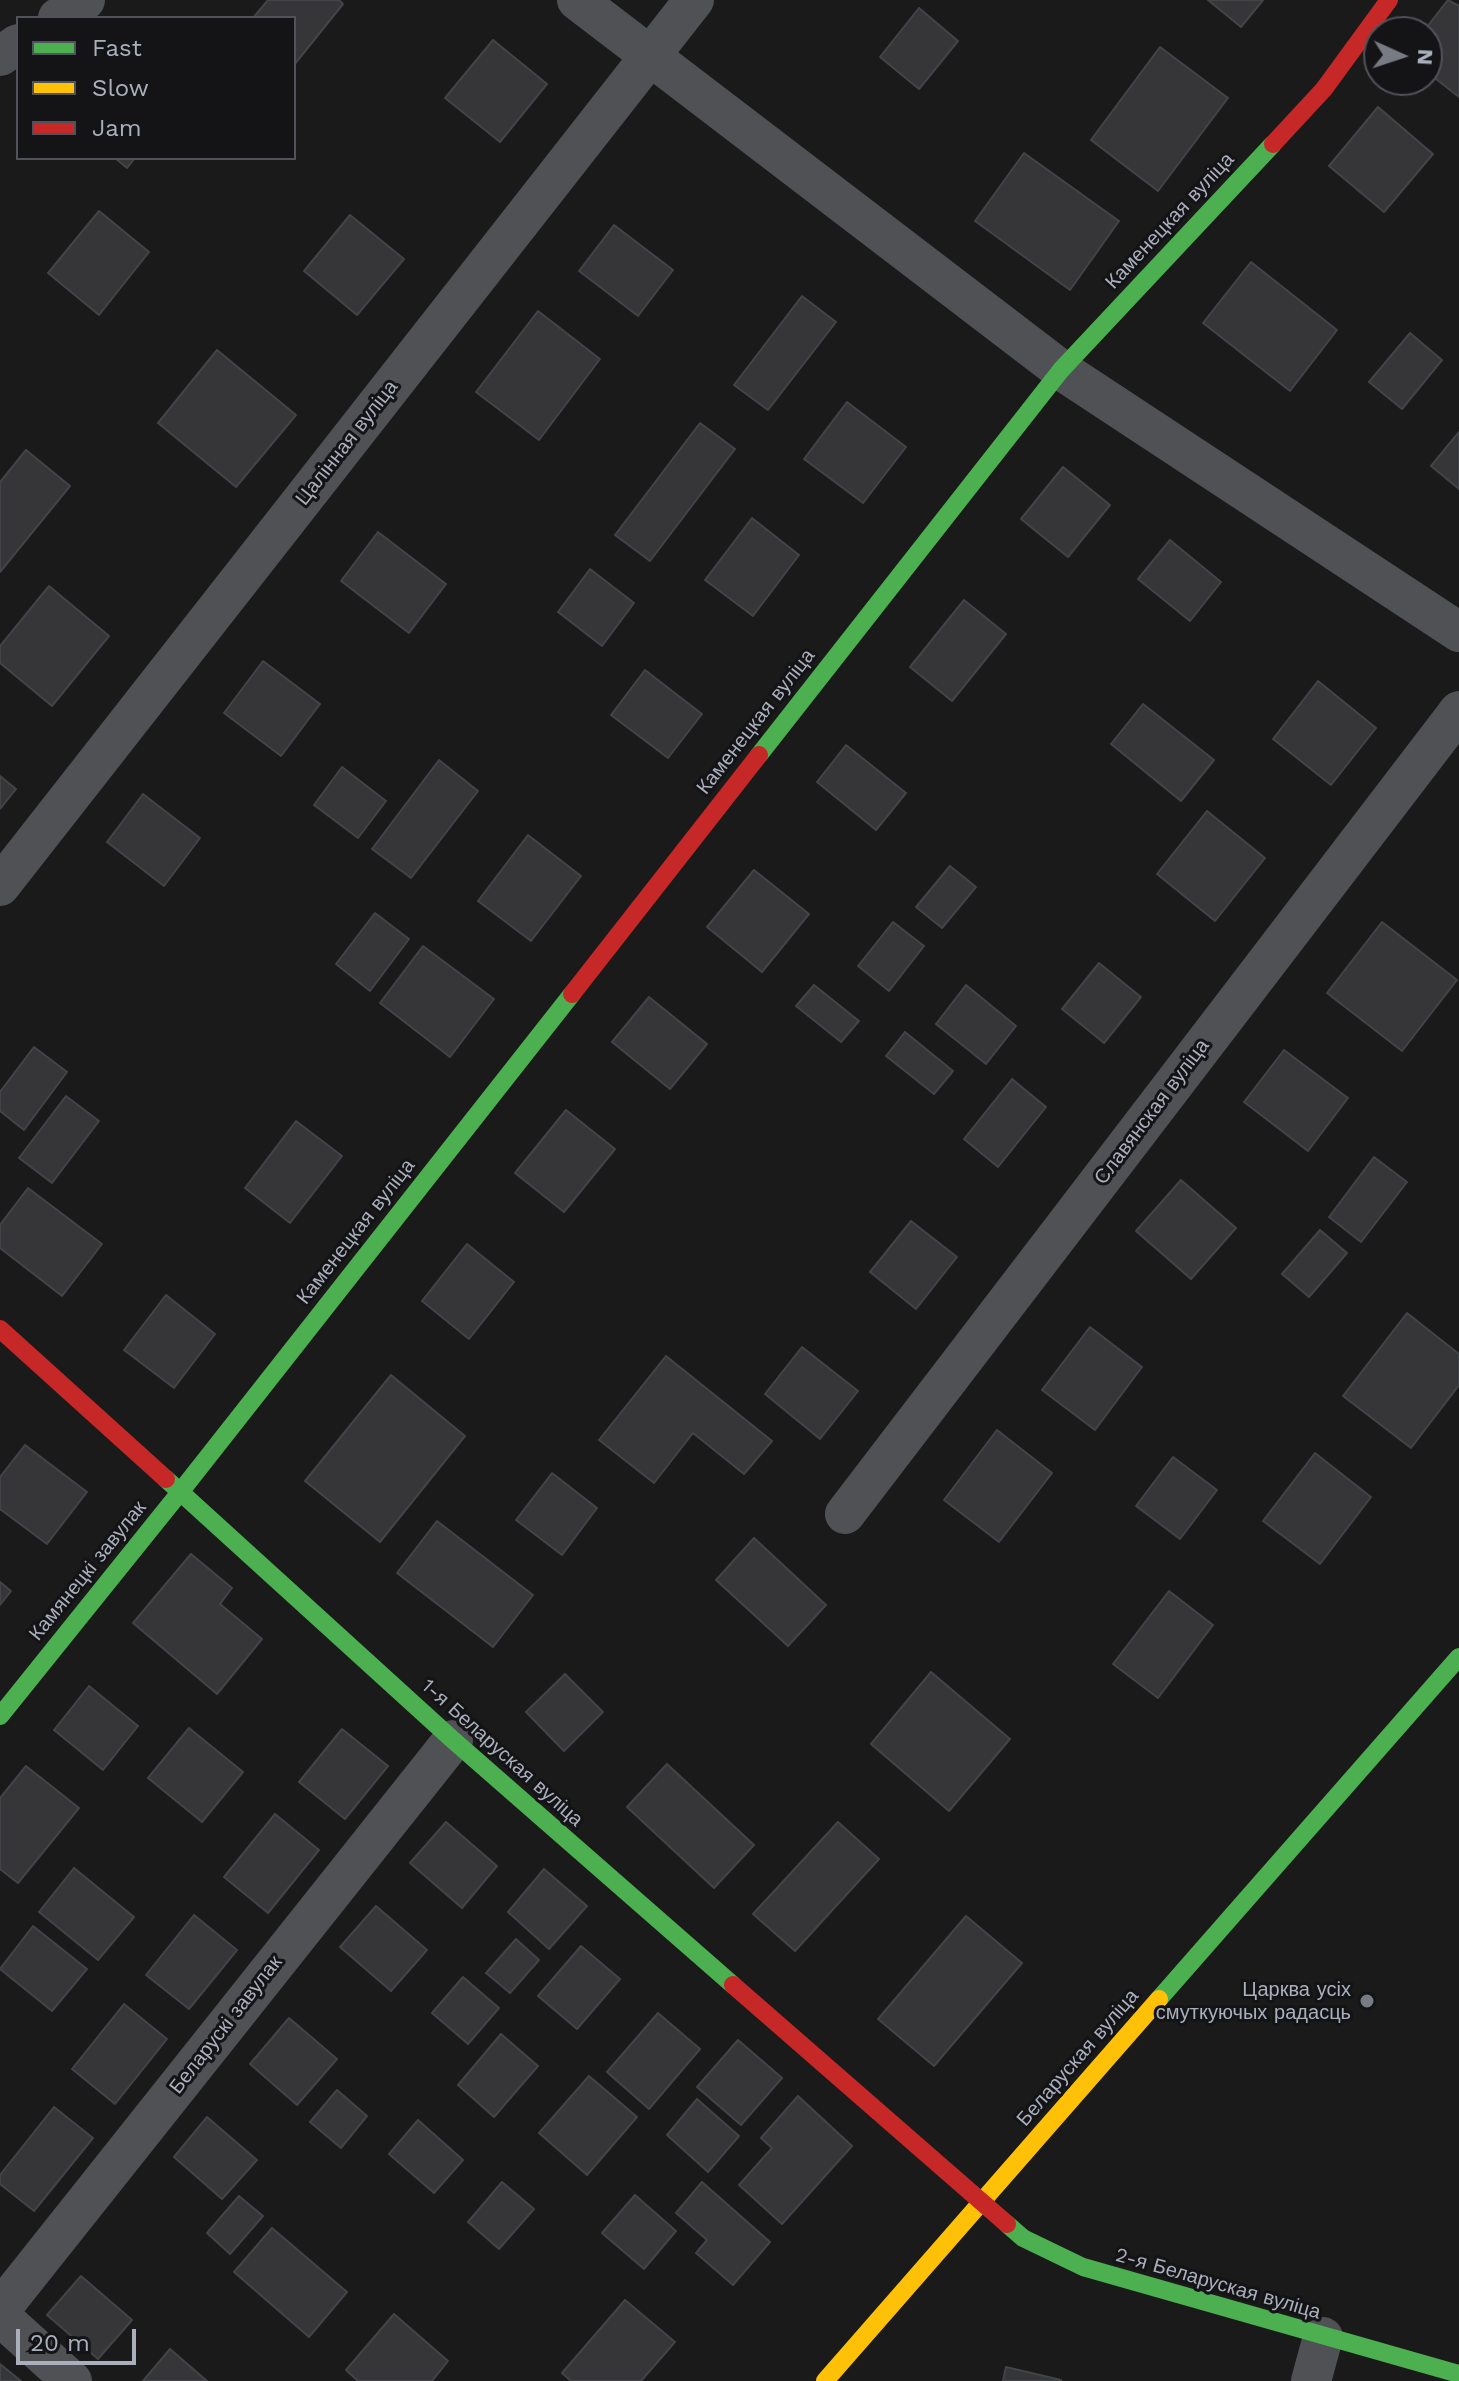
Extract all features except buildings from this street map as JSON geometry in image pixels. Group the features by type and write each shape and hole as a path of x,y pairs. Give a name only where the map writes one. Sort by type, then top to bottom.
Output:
{"street":[{"path":"61,16 85,0"},
{"path":"577,0 1061,370 1459,632"},
{"name":"Цалінная вуліца","path":"0,886 694,0"},
{"name":"Каменецкая вуліца","path":"181,1491 1061,370 1324,89 1389,0"},
{"name":"Славянская вуліца","path":"845,1514 1459,711"},
{"name":"1-я Беларуская вуліца","path":"0,1329 453,1740 980,2202"},
{"name":"Камянецкі завулак","path":"0,1716 181,1491"},
{"name":"Беларуская вуліца","path":"825,2381 1459,1657"},
{"name":"Беларускі завулак","path":"72,2381 0,2313 453,1740"},
{"name":"2-я Беларуская вуліца","path":"980,2202 1023,2238 1083,2267 1459,2374"},
{"path":"1311,2381 1323,2337"}],"traffic: fast":[{"path":"759,755 1061,370 1273,144"},
{"path":"0,1716 572,994"},
{"path":"166,1479 453,1740 733,1985"},
{"path":"1159,1999 1459,1657"},
{"path":"1007,2224 1023,2238 1083,2267 1459,2374"}],"traffic: slow":[{"path":"825,2381 1159,1999"}],"traffic: jam":[{"path":"1273,144 1324,89 1389,0"},
{"path":"572,994 759,755"},
{"path":"0,1329 166,1479"},
{"path":"733,1985 1007,2224"}],"place":[{"name":"Царква усіх смуткуючых радасць","path":"1367,2001"}]}
